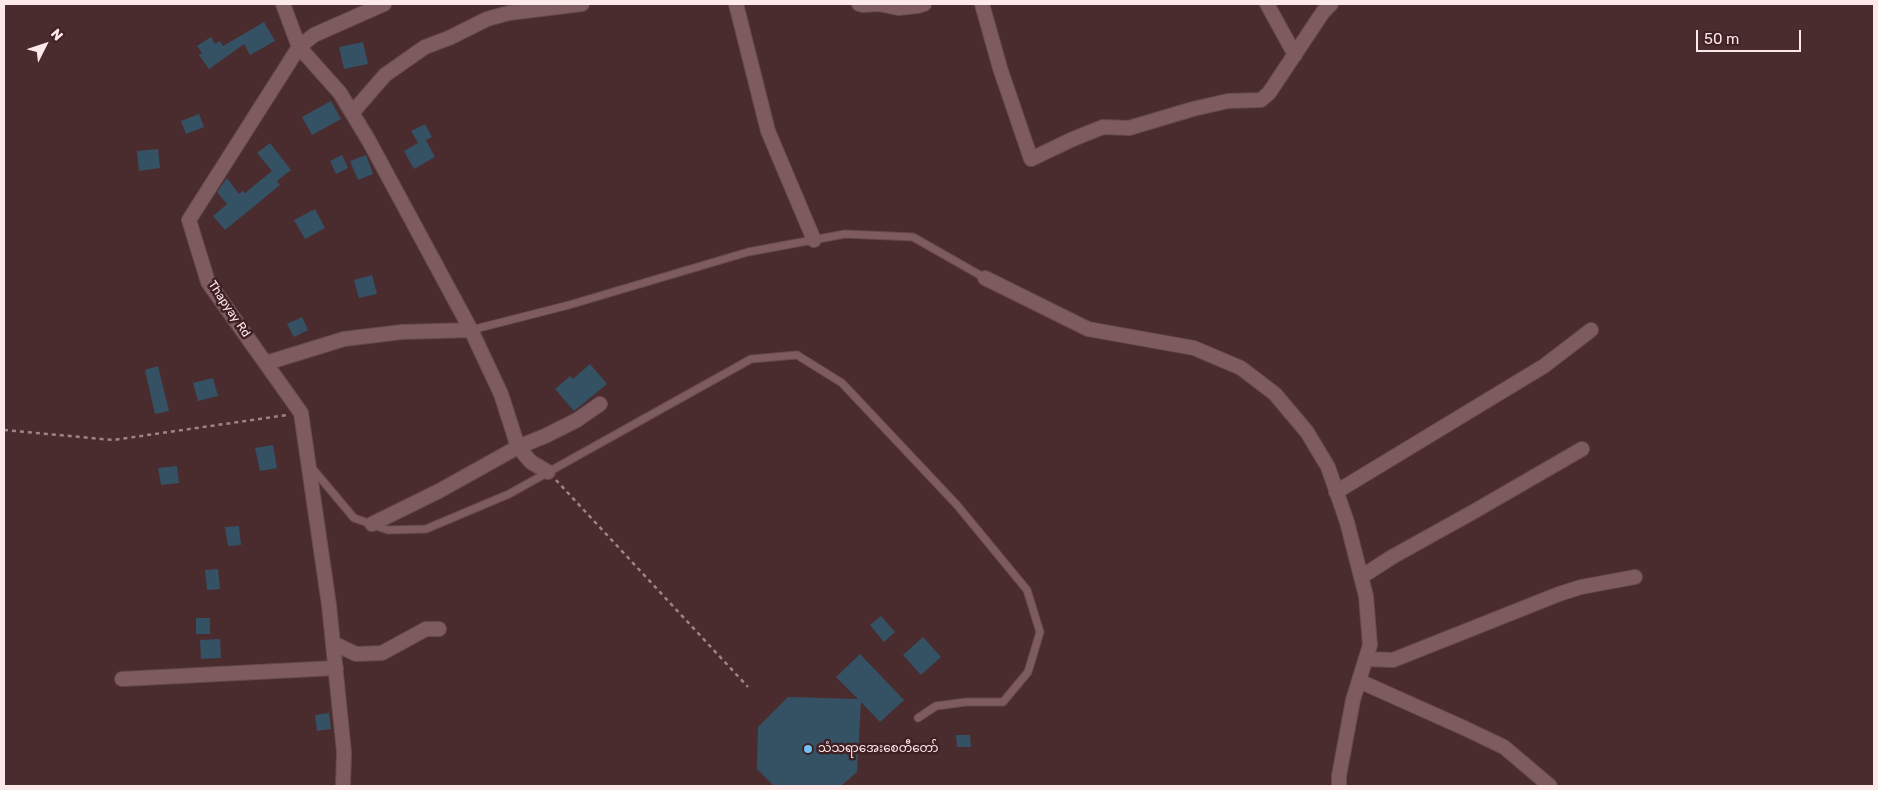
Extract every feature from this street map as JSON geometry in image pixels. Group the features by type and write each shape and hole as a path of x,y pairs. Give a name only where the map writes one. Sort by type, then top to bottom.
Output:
{"street":[{"path":"283,4 299,47 340,94 352,113 471,330 501,394 518,448 531,462 548,472"},
{"path":"299,47 314,36 384,4"},
{"path":"352,113 385,75 425,47 449,38 487,19 509,13 582,4"},
{"path":"736,4 768,131 814,240"},
{"path":"859,4 879,4 898,8 924,4"},
{"path":"982,4 1000,68 1031,160 1103,127 1129,128 1228,101 1260,100 1269,93 1330,4"},
{"path":"1267,4 1295,55"},
{"name":"Thapyay Rd","path":"299,47 188,220 208,282 301,413 329,605 344,752 343,786"},
{"path":"985,278 1088,329 1194,348 1241,368 1275,394 1307,432 1328,468 1347,522 1366,596 1370,645 1352,709 1339,776 1339,786"},
{"path":"266,363 344,339 402,332 471,330"},
{"path":"1336,492 1544,366 1591,330"},
{"path":"372,524 439,491 518,448 577,420 600,404"},
{"path":"1361,577 1392,557 1582,449"},
{"path":"1366,659 1393,660 1560,594 1581,587 1635,577"},
{"path":"333,643 356,654 382,653 426,629 440,629"},
{"path":"122,679 336,668"},
{"path":"1359,681 1504,747 1550,786"}],"lane":[{"path":"471,330 569,306 748,252 845,234 913,237 985,278"},
{"path":"308,464 354,518 388,530 426,528 509,494 751,359 797,354 842,383 957,505 1028,590 1040,632 1028,672 1003,702 966,702 936,706 918,718"}],"path":[{"path":"4,430 113,440 301,413"},
{"path":"548,472 748,687"}],"building":[{"path":"264,22 275,41 250,55 244,44 209,69 199,55 202,53 197,46 211,37 215,44 220,41 223,46"},
{"path":"363,42 368,64 344,69 339,47"},
{"path":"331,101 341,119 312,135 302,117"},
{"path":"199,114 204,127 186,134 181,121"},
{"path":"425,124 432,137 426,140 435,157 414,169 404,151 418,143 411,131"},
{"path":"270,143 291,170 277,181 280,185 225,230 213,216 227,204 217,192 227,178 239,194 243,191 245,193 272,171 257,153"},
{"path":"158,149 160,168 139,171 137,151"},
{"path":"342,155 348,168 336,174 330,161"},
{"path":"366,155 373,174 358,180 350,161"},
{"path":"315,209 325,228 305,239 294,220"},
{"path":"372,275 377,294 359,298 354,280"},
{"path":"302,317 308,330 294,337 287,324"},
{"path":"590,364 607,384 574,411 555,389 570,376 573,379"},
{"path":"158,366 169,411 155,414 145,370"},
{"path":"213,378 218,396 198,401 193,383"},
{"path":"273,445 277,468 260,471 255,448"},
{"path":"177,466 179,483 161,485 158,468"},
{"path":"239,526 241,545 228,546 225,527"},
{"path":"218,569 220,589 207,590 205,570"},
{"path":"881,616 895,632 884,642 870,625"},
{"path":"196,618 210,618 210,634 196,634"},
{"path":"923,637 941,657 921,675 903,655"},
{"path":"220,639 221,658 201,659 200,640"},
{"name":"သံသရာအေးစေတီတော်","path":"860,654 904,700 880,722 861,702 857,772 841,786 774,786 757,769 758,727 788,697 858,699 836,677"},
{"path":"329,713 331,729 317,731 315,715"},
{"path":"956,735 970,735 971,747 957,747"}],"place":[{"name":"သံသရာအေးစေတီတော်","path":"808,749"}]}
